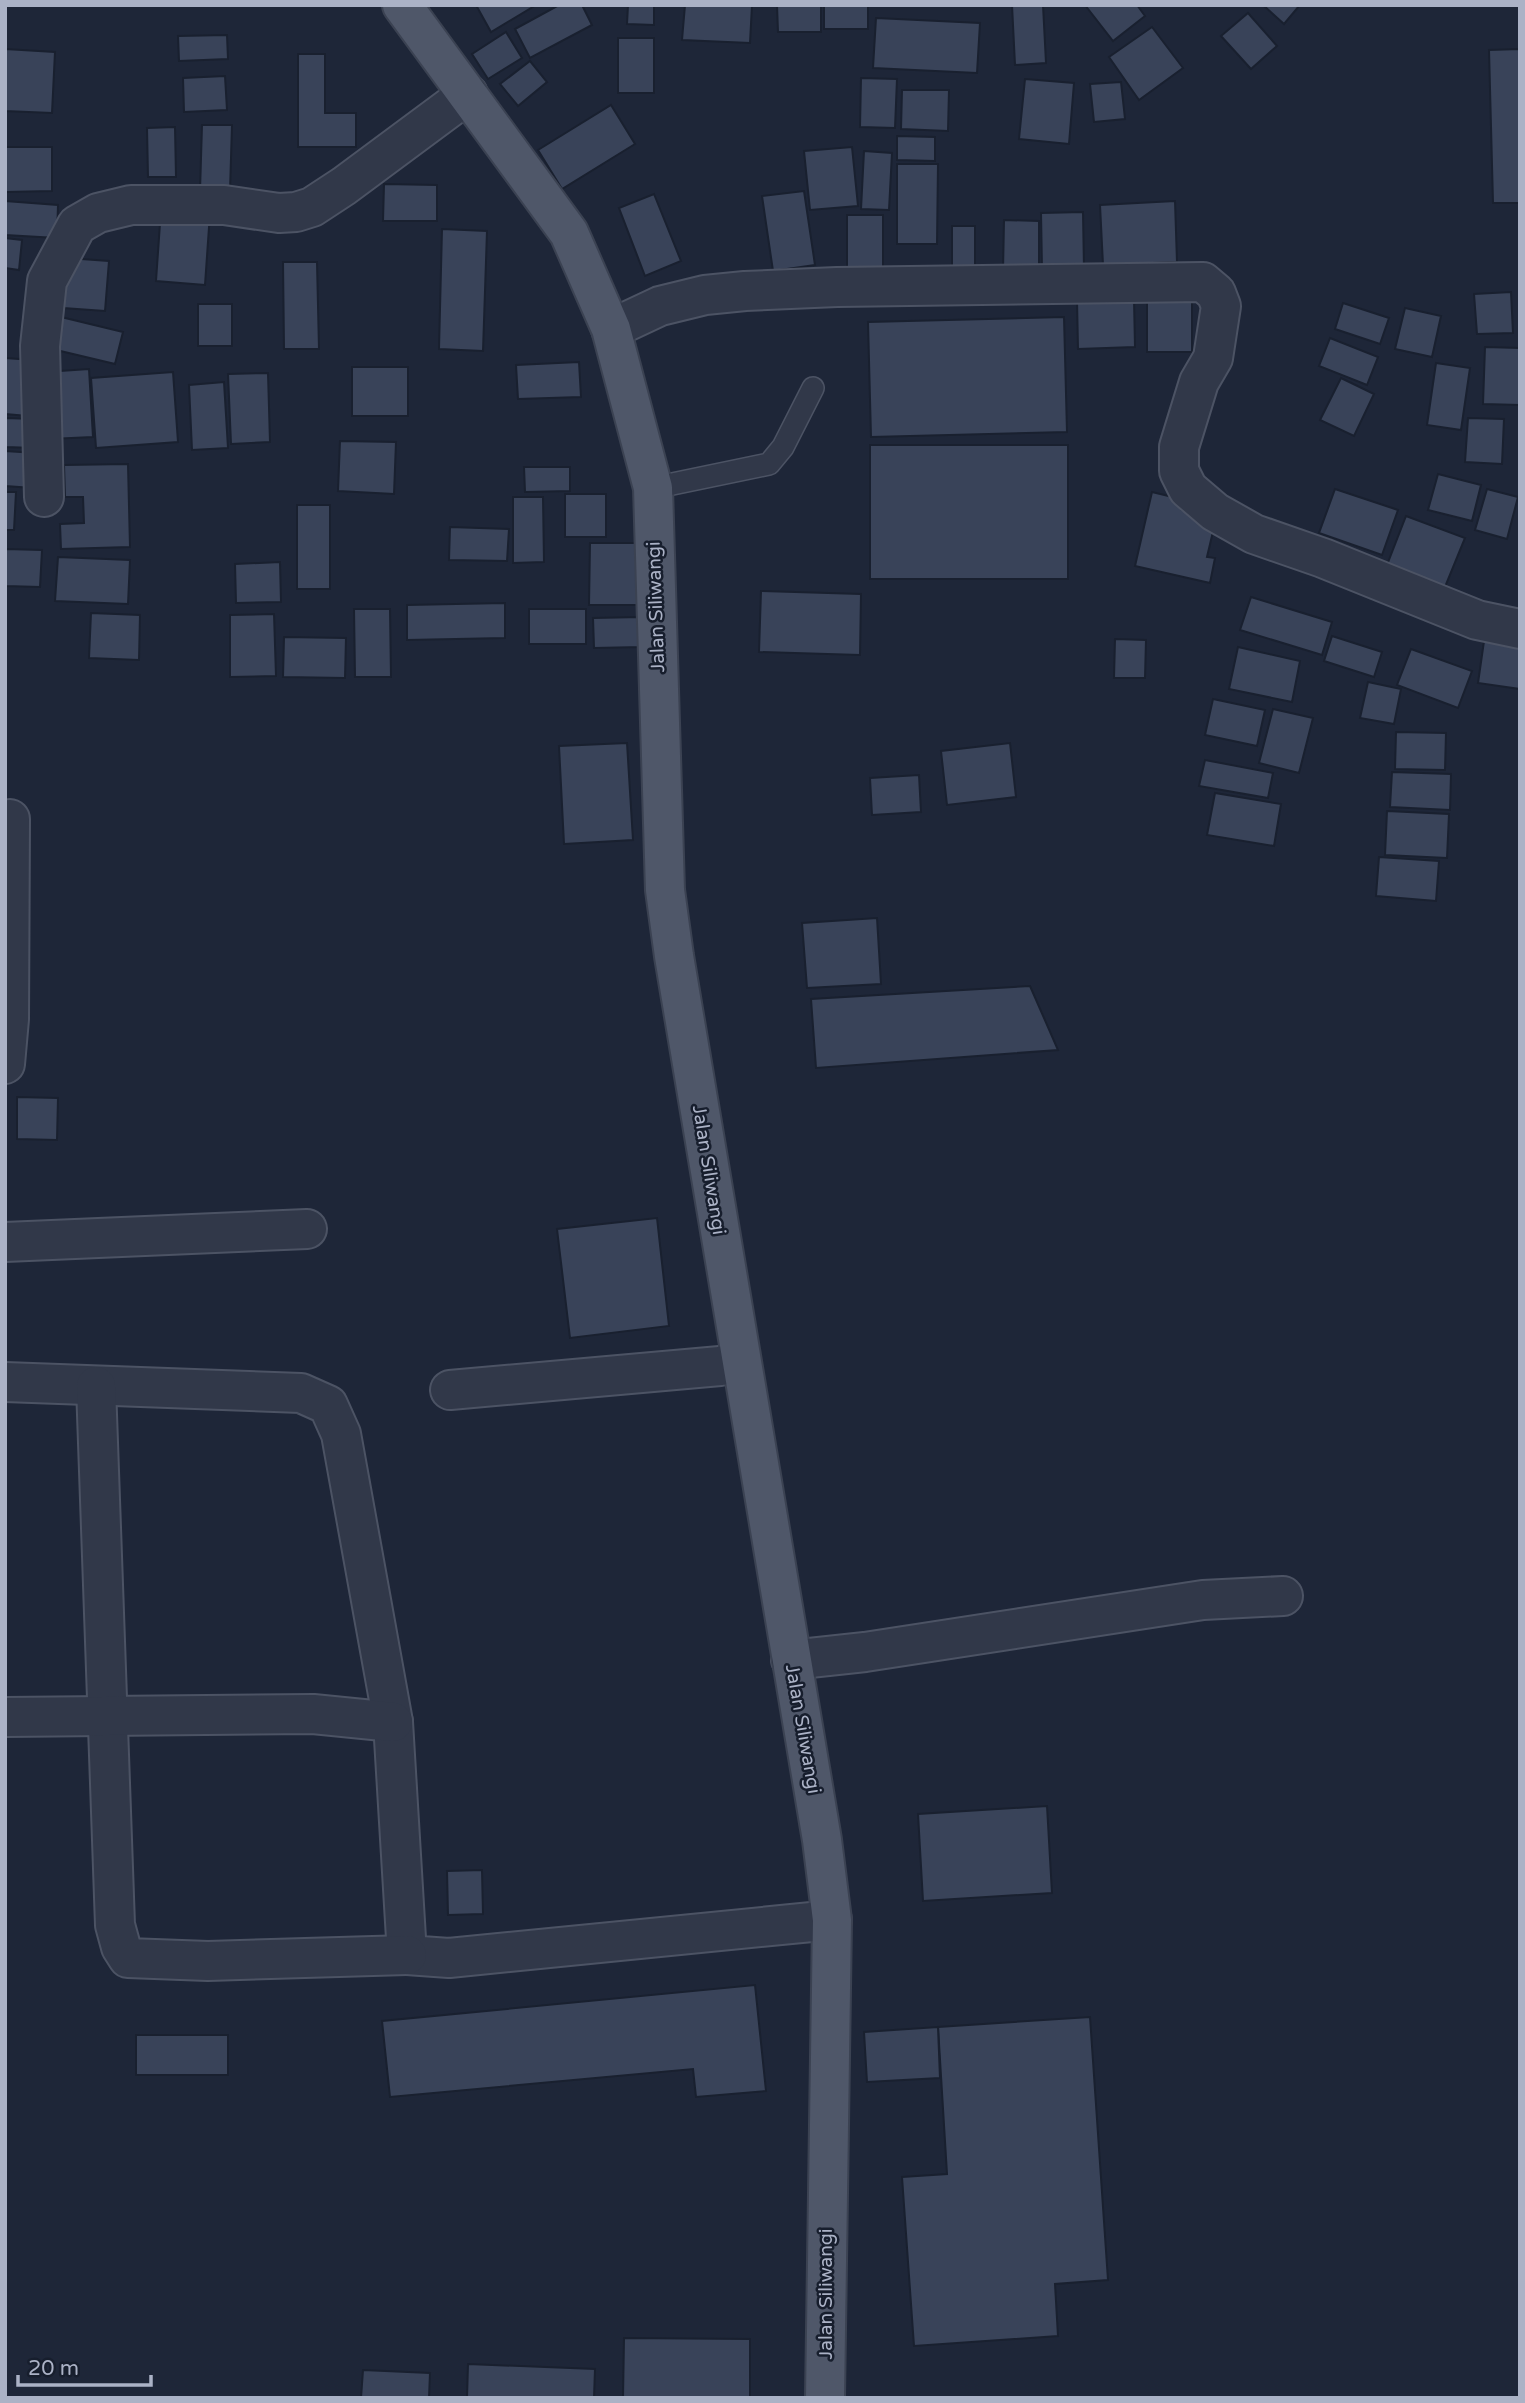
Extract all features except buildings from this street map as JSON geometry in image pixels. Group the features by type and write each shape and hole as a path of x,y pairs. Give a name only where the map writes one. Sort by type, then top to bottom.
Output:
{"main road":[{"name":"Jalan Siliwangi","path":"402,5 569,233 611,329 653,488 666,890 676,969 740,1362 822,1840 831,1920 825,2398"}],"street":[{"path":"44,497 40,346 47,281 77,225 98,213 131,205 224,205 279,213 312,207 468,94"},
{"path":"611,329 660,306 705,295 745,291 837,287 1203,282 1216,293 1221,306 1213,358 1195,392 1179,447 1179,471 1188,489 1215,512 1254,534 1323,558 1477,620 1520,629"},
{"path":"5,1064 10,819"},
{"path":"5,1242 307,1229"},
{"path":"450,1390 740,1362"},
{"path":"5,1382 301,1393 328,1405 341,1433 393,1722 407,1955"},
{"path":"96,1386 115,1925 121,1947 128,1958 208,1961 407,1955 449,1958 831,1920"},
{"path":"791,1660 865,1652 1203,1600 1283,1596"},
{"path":"5,1717 313,1714 393,1722"}],"lane":[{"path":"653,488 769,464 783,447 813,387"}]}
